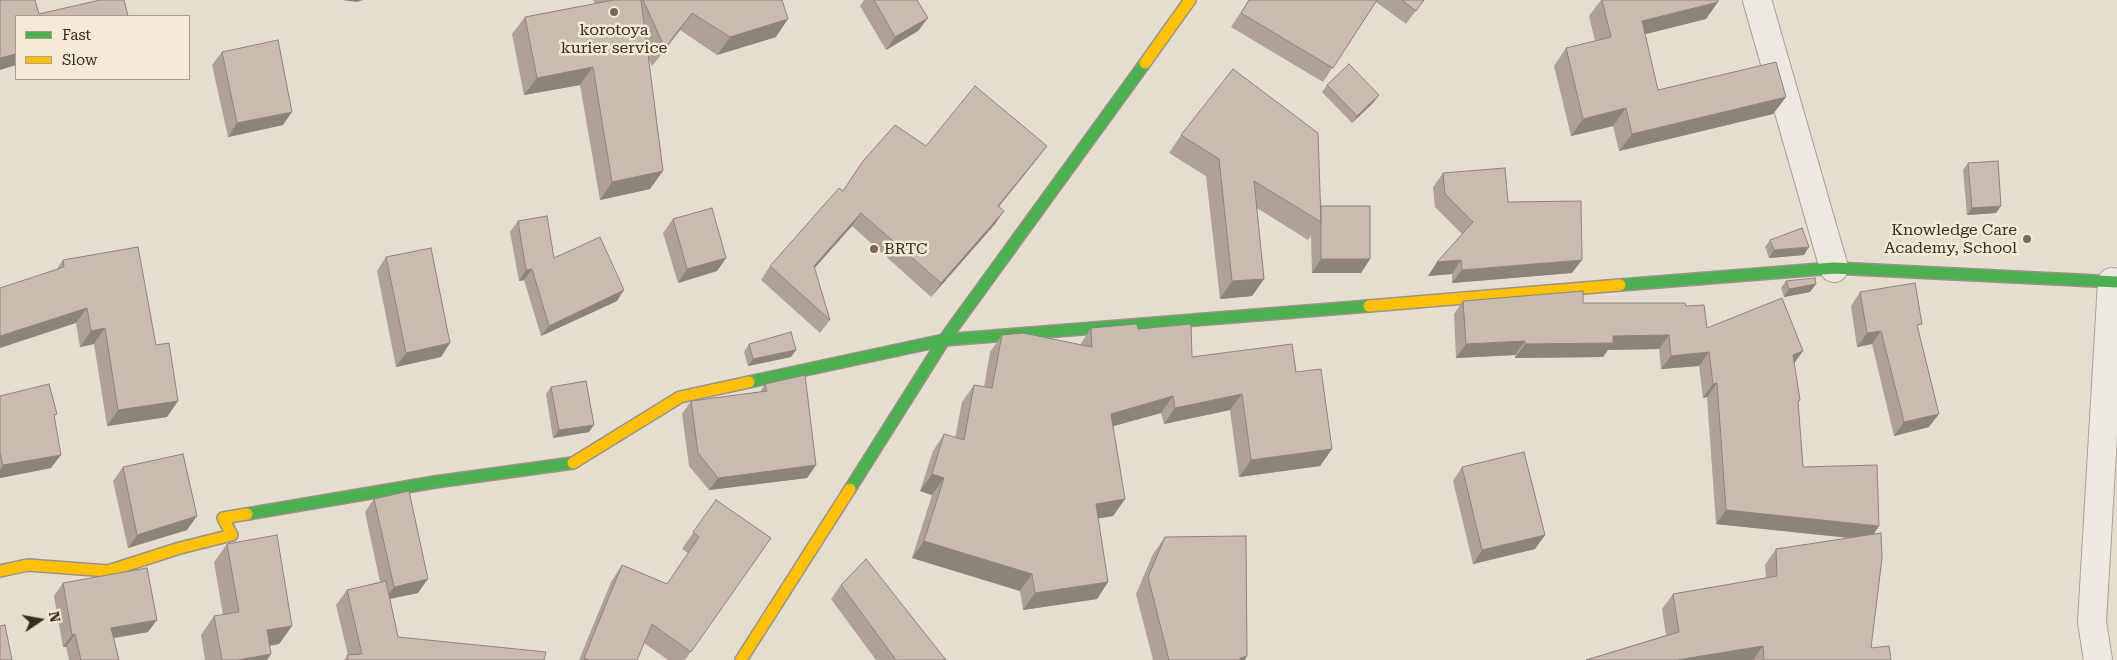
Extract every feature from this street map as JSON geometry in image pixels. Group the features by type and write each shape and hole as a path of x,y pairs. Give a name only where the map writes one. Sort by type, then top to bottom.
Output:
{"street":[{"path":"741,660 944,340 1190,0"},
{"path":"1757,0 1834,268"},
{"path":"0,571 28,565 108,571 180,548 232,536 223,518 436,482 574,463 680,398 944,340 1834,268 2115,282 2092,622 2098,660"}],"building":[{"path":"0,0 35,0 39,14 100,0 124,0 128,15 15,15 15,54 0,58"},
{"path":"614,0 641,0 663,171 612,182 593,67 537,78 525,17"},
{"path":"643,0 782,0 788,19 730,37 692,13 665,48"},
{"path":"874,0 917,0 928,18 895,37"},
{"path":"1249,0 1377,0 1333,68 1241,13"},
{"path":"1402,0 1424,0 1416,11"},
{"path":"1602,0 1718,0 1718,2 1642,21 1658,90 1776,62 1786,97 1632,134 1626,108 1583,119 1566,48 1611,37"},
{"path":"278,40 292,112 237,123 222,52"},
{"path":"1349,64 1379,95 1357,116 1327,85"},
{"path":"1233,69 1318,133 1321,222 1254,181 1264,279 1232,281 1219,159 1181,135"},
{"path":"975,86 1047,146 998,206 1004,211 941,283 861,213 814,266 830,320 770,266 839,188 843,191 863,161 895,125 926,146"},
{"path":"1998,161 2001,206 1972,208 1968,163"},
{"path":"1505,168 1508,202 1581,201 1582,260 1462,270 1461,260 1437,262 1473,222 1445,194 1443,173"},
{"path":"1321,206 1370,206 1370,259 1321,259"},
{"path":"712,208 726,258 687,269 673,219"},
{"path":"547,216 554,258 600,237 624,290 549,326 532,269 526,270 518,221"},
{"path":"1802,228 1809,247 1774,250 1770,240"},
{"path":"138,247 156,345 169,343 178,401 118,410 105,328 91,331 87,308 0,336 0,288 64,267 63,260"},
{"path":"431,248 450,343 406,353 386,257"},
{"path":"1815,278 1816,284 1789,289 1786,281"},
{"path":"1915,283 1922,324 1917,325 1939,414 1904,422 1881,331 1867,333 1860,292"},
{"path":"1583,291 1583,303 1685,303 1686,306 1704,305 1707,328 1782,298 1803,351 1793,355 1800,400 1798,401 1803,467 1877,465 1879,526 1726,510 1717,383 1713,384 1709,352 1671,356 1669,335 1613,336 1613,343 1525,344 1525,341 1466,344 1463,301"},
{"path":"1137,324 1138,329 1191,324 1192,357 1292,344 1296,372 1321,369 1332,449 1251,460 1242,394 1175,408 1173,396 1111,414 1125,499 1096,504 1108,582 1035,593 1032,574 924,541 944,478 932,474 944,434 964,440 974,385 992,388 1002,335 1023,333 1092,347 1091,328"},
{"path":"791,332 796,350 753,359 749,344"},
{"path":"805,375 816,465 718,478 698,453 691,401 767,391 765,384"},
{"path":"586,381 594,425 559,430 551,387"},
{"path":"49,384 57,414 54,415 61,455 3,465 0,453 0,396"},
{"path":"1524,452 1545,535 1482,550 1462,467"},
{"path":"183,454 197,516 137,535 123,467"},
{"path":"409,491 428,579 394,587 374,499"},
{"path":"716,500 771,538 691,652 652,624 637,660 589,660 584,658 622,565 667,584 699,537 693,532"},
{"path":"1881,533 1882,558 1871,648 1889,646 1891,660 1764,660 1763,646 1677,660 1586,660 1679,632 1673,594 1777,576 1776,549"},
{"path":"277,535 292,626 267,630 271,654 239,660 222,660 214,616 239,612 227,544"},
{"path":"1246,536 1247,656 1240,658 1240,660 1169,660 1148,577 1165,537"},
{"path":"866,559 946,660 896,660 841,585"},
{"path":"147,568 157,620 111,628 119,660 81,660 75,634 72,635 63,583"},
{"path":"386,581 398,637 546,652 544,660 348,660 347,655 362,654 347,590"},
{"path":"5,625 12,660 0,660 0,626"}],"traffic: fast":[{"path":"850,489 944,340 1145,63"},
{"path":"1620,285 1834,268 2117,282"},
{"path":"749,382 944,340 1369,306"},
{"path":"247,514 435,482 573,463"}],"traffic: slow":[{"path":"1145,63 1190,0"},
{"path":"1369,306 1620,285"},
{"path":"573,463 680,397 749,382"},
{"path":"741,660 850,489"},
{"path":"0,571 28,565 108,571 180,548 232,535 223,518 247,514"}],"place":[{"name":"korotoya kurier service","path":"614,12"},
{"name":"Knowledge Care Academy, School","path":"2027,239"},
{"name":"BRTC","path":"874,249"}]}
